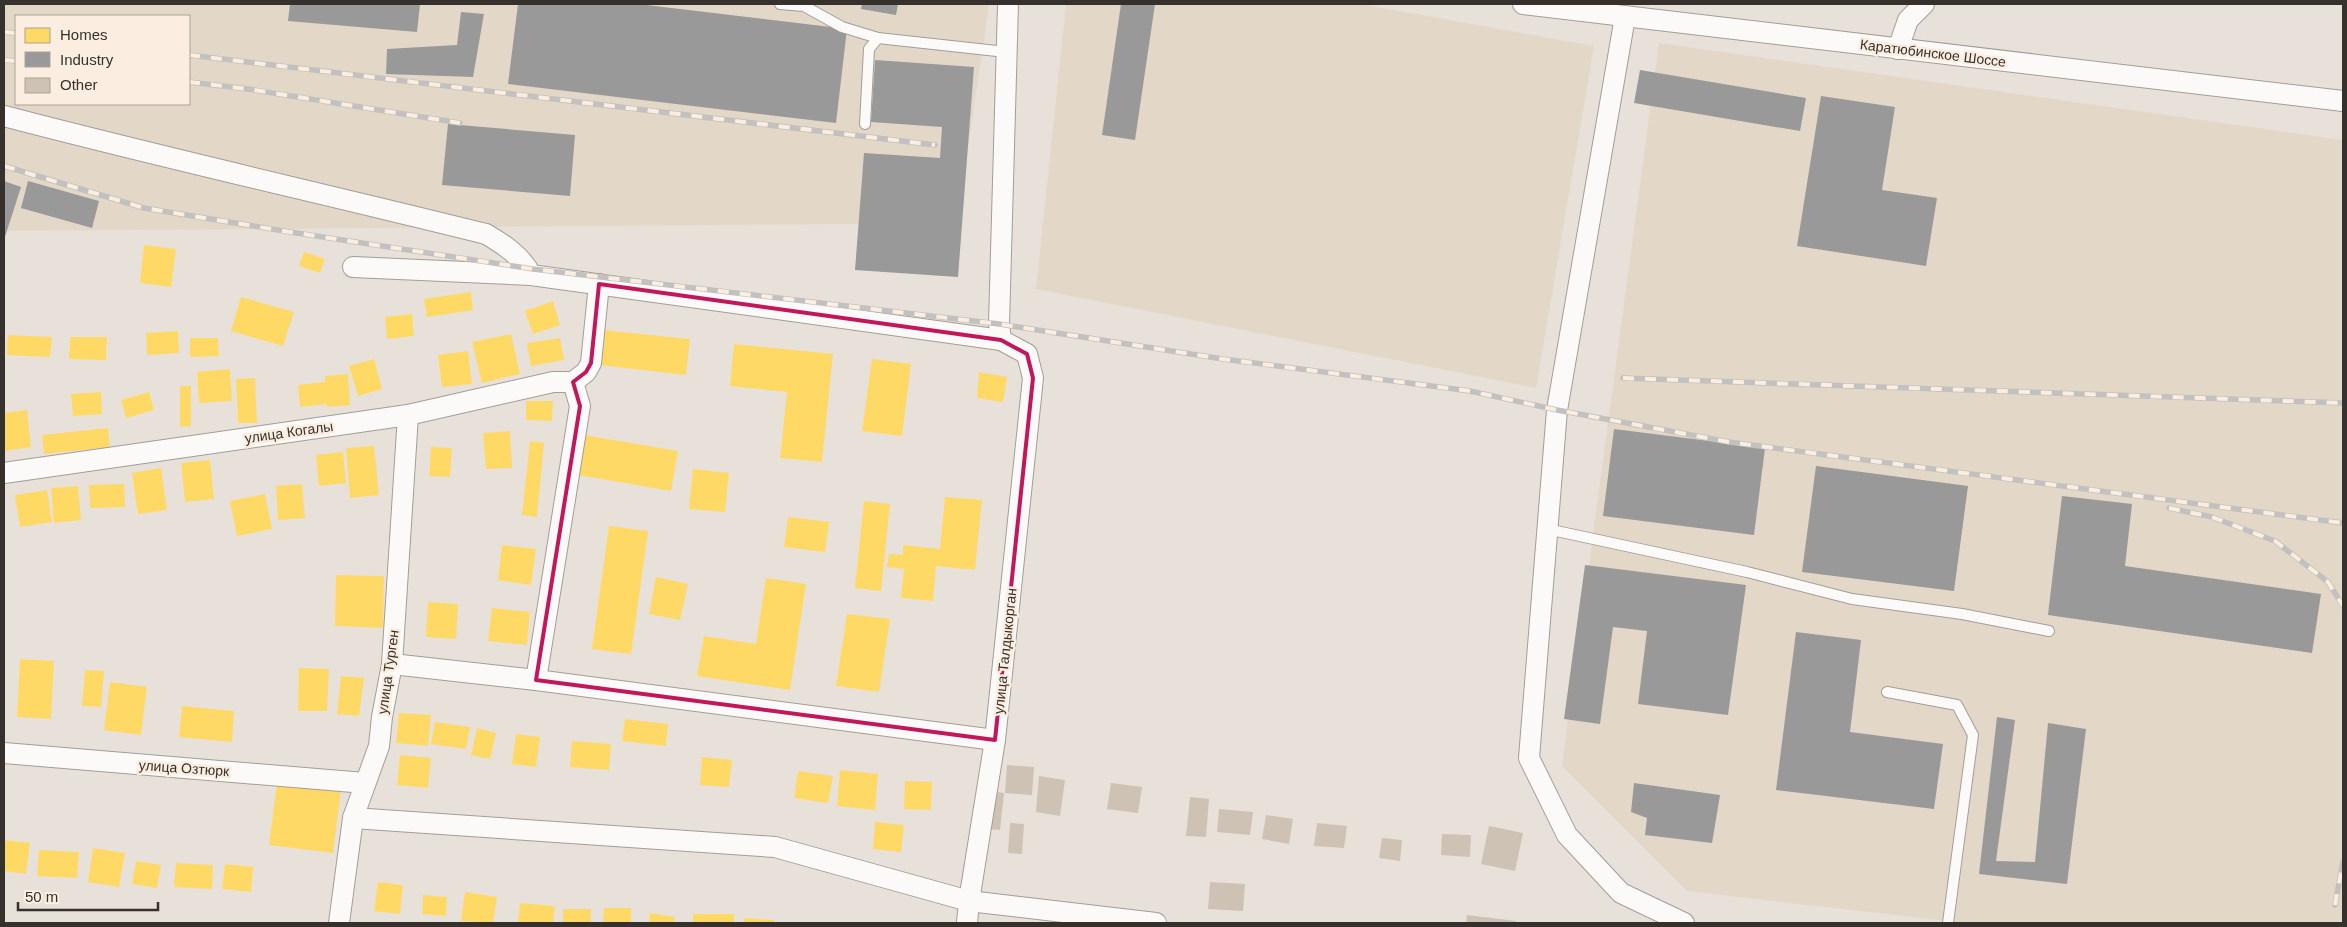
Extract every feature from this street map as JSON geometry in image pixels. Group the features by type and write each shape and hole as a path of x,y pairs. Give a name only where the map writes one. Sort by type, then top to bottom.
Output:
{"street":[{"path":"353,267 531,275 1001,340 1008,4"},
{"name":"Каратюбинское Шоссе","path":"1523,4 2343,101"},
{"path":"1898,49 1908,20 1924,4"},
{"path":"1625,17 1557,410 1529,758 1567,835 1621,893 1684,923"},
{"path":"4,116 147,154 242,174 486,234 502,243 515,254 528,268 531,275"},
{"path":"536,680 580,406 573,382 586,372 591,363 599,284"},
{"name":"улица Талдыкорган","path":"967,923 995,740 1034,378 1027,354 1001,340"},
{"name":"улица Когалы","path":"4,473 408,415 553,382 573,382"},
{"name":"улица Турген","path":"338,923 353,818 379,746 392,664 408,415"},
{"path":"392,664 536,680 995,740"},
{"name":"улица Озтюрк","path":"4,753 365,783"},
{"path":"353,818 775,847 969,901 1156,923"}],"lane":[{"path":"780,4 804,6 842,27 878,38 1006,52"},
{"path":"865,124 870,49 878,38"},
{"path":"1548,529 1746,572 1852,599 1962,614 2049,631"},
{"path":"1887,692 1957,705 1973,735 1948,923"}],"highlighted area":[{"path":"599,284 1001,340 1027,354 1033,378 995,740 536,680 580,406 573,382 586,372 591,363"}],"shaded area":[{"path":"4,4 989,4 957,223 4,231"},
{"path":"1066,4 1361,4 1594,46 1536,388 1036,289"},
{"path":"1659,43 2343,140 2343,923 1964,923 1687,891 1562,766"}],"building: Homes":[{"path":"144,245 176,249 171,287 140,283"},
{"path":"304,252 325,259 320,273 299,266"},
{"path":"471,292 473,310 427,317 424,299"},
{"path":"241,297 294,312 283,346 231,331"},
{"path":"553,301 560,325 533,334 525,311"},
{"path":"412,314 414,336 387,339 385,317"},
{"path":"603,330 690,339 686,375 599,365"},
{"path":"178,331 179,353 147,355 146,333"},
{"path":"511,334 520,374 482,383 472,342"},
{"path":"8,335 52,337 50,357 7,355"},
{"path":"70,337 107,337 106,360 69,359"},
{"path":"190,338 218,338 219,356 190,357"},
{"path":"560,338 564,360 531,366 527,343"},
{"path":"734,344 833,354 822,462 780,458 787,392 730,386"},
{"path":"468,351 472,384 442,387 438,355"},
{"path":"374,359 382,389 358,396 349,366"},
{"path":"872,359 911,364 902,436 862,431"},
{"path":"230,369 232,401 199,403 197,372"},
{"path":"979,372 1007,377 1003,402 977,398"},
{"path":"348,374 350,405 327,407 327,404 300,407 298,385 325,382 325,376"},
{"path":"255,378 257,423 238,423 236,379"},
{"path":"180,386 191,386 191,426 180,427"},
{"path":"101,392 102,414 73,416 71,394"},
{"path":"149,392 154,410 126,418 121,400"},
{"path":"526,401 553,401 552,421 526,420"},
{"path":"27,410 31,447 4,451 4,413"},
{"path":"108,428 110,447 44,454 42,435"},
{"path":"510,431 512,468 486,469 483,433"},
{"path":"584,435 678,451 671,491 578,475"},
{"path":"530,441 544,443 537,517 522,515"},
{"path":"374,446 379,495 350,498 346,448"},
{"path":"431,447 452,448 450,477 429,476"},
{"path":"343,452 346,483 319,486 316,455"},
{"path":"210,460 214,499 185,502 181,463"},
{"path":"161,468 167,510 138,514 132,473"},
{"path":"693,469 729,473 725,512 689,509"},
{"path":"124,484 125,507 90,508 89,485"},
{"path":"302,484 305,518 278,520 276,486"},
{"path":"78,486 81,520 54,523 51,488"},
{"path":"47,490 52,522 20,527 15,495"},
{"path":"265,494 272,529 237,536 230,501"},
{"path":"945,497 982,500 975,570 936,566 933,601 901,598 904,569 887,567 889,554 903,555 903,545 940,549"},
{"path":"864,501 890,504 881,591 855,588"},
{"path":"788,517 829,522 825,552 784,547"},
{"path":"609,526 648,531 631,654 592,649"},
{"path":"502,545 536,549 531,585 498,580"},
{"path":"336,575 384,576 383,628 335,626"},
{"path":"656,577 688,584 680,620 649,614"},
{"path":"766,578 806,584 790,690 697,676 704,636 756,644"},
{"path":"428,602 458,604 456,639 426,637"},
{"path":"492,608 530,612 527,645 488,641"},
{"path":"847,614 890,619 879,692 836,686"},
{"path":"20,659 54,661 51,719 17,717"},
{"path":"299,668 329,669 327,711 298,711"},
{"path":"85,670 104,671 101,707 82,706"},
{"path":"341,676 364,678 359,716 337,714"},
{"path":"110,682 147,687 141,735 104,730"},
{"path":"182,706 234,711 232,742 179,737"},
{"path":"399,713 431,715 428,746 396,743"},
{"path":"625,719 668,724 666,746 622,741"},
{"path":"435,722 470,727 466,749 431,744"},
{"path":"477,728 496,733 490,759 471,755"},
{"path":"516,734 540,737 536,767 512,764"},
{"path":"572,741 611,744 609,770 570,767"},
{"path":"400,755 431,758 428,788 397,785"},
{"path":"702,757 732,760 729,787 700,785"},
{"path":"840,770 878,774 875,810 837,806"},
{"path":"798,771 833,776 828,803 794,798"},
{"path":"905,781 932,782 931,810 904,809"},
{"path":"277,782 341,790 333,853 269,845"},
{"path":"875,822 904,825 901,852 873,849"},
{"path":"4,840 30,843 26,874 4,871"},
{"path":"93,848 125,853 119,887 88,882"},
{"path":"39,850 79,852 77,878 37,876"},
{"path":"136,861 161,865 157,888 132,884"},
{"path":"176,863 213,865 212,889 174,887"},
{"path":"225,864 253,867 251,892 222,889"},
{"path":"378,882 403,885 400,914 374,911"},
{"path":"465,892 497,897 493,923 461,921"},
{"path":"423,895 447,897 446,916 422,914"},
{"path":"520,903 555,906 553,923 518,923"},
{"path":"604,908 631,908 631,923 603,923"},
{"path":"563,909 591,909 591,923 563,923"},
{"path":"650,913 675,917 674,923 649,923"},
{"path":"693,914 734,914 734,923 693,923"},
{"path":"744,918 774,920 774,923 744,923"}],"building: Industry":[{"path":"290,4 420,4 417,32 288,21"},
{"path":"518,4 638,4 847,29 836,123 508,84"},
{"path":"862,4 898,4 896,15 861,9"},
{"path":"1121,4 1155,4 1135,140 1102,135"},
{"path":"461,12 484,14 473,77 386,74 387,49 457,45"},
{"path":"875,60 974,67 958,277 855,270 864,153 940,158 942,127 871,122"},
{"path":"1640,70 1806,98 1800,131 1634,103"},
{"path":"1821,96 1895,107 1882,190 1937,198 1926,266 1797,246"},
{"path":"448,124 575,135 570,196 442,185"},
{"path":"4,181 21,187 4,240"},
{"path":"28,181 99,201 92,228 21,208"},
{"path":"1614,429 1765,448 1754,535 1603,516"},
{"path":"1816,466 1968,486 1954,591 1802,572"},
{"path":"2062,496 2132,504 2125,566 2321,594 2312,653 2048,615"},
{"path":"1585,565 1746,585 1728,715 1638,704 1647,631 1613,627 1600,724 1564,719"},
{"path":"1796,632 1861,640 1850,732 1943,744 1934,809 1776,790"},
{"path":"1997,717 2015,720 1996,861 2035,862 2048,723 2086,729 2067,884 1979,874"},
{"path":"1634,783 1720,795 1712,843 1645,835 1647,818 1631,812"}],"building: Other":[{"path":"1007,765 1034,767 1032,795 1005,793"},
{"path":"1039,776 1065,780 1060,816 1036,812"},
{"path":"1111,783 1142,787 1138,813 1107,809"},
{"path":"991,791 1004,793 1000,830 987,829"},
{"path":"1190,797 1209,799 1206,837 1186,836"},
{"path":"1219,809 1253,812 1250,835 1217,832"},
{"path":"1266,815 1293,819 1289,844 1262,839"},
{"path":"1010,823 1024,824 1022,854 1008,853"},
{"path":"1317,823 1347,826 1344,848 1314,846"},
{"path":"1489,826 1523,833 1515,871 1481,864"},
{"path":"1442,834 1471,835 1470,857 1441,855"},
{"path":"1382,838 1402,840 1400,861 1379,858"},
{"path":"1210,882 1245,884 1243,911 1208,909"},
{"path":"1467,915 1516,921 1516,923 1466,923"}],"railway":[{"path":"4,32 15,33"},
{"path":"190,55 935,145"},
{"path":"4,60 15,61"},
{"path":"190,82 248,89 460,123"},
{"path":"4,166 144,208 290,232 533,269 999,324 1223,359 1470,391 1557,410 1729,442 2343,523"},
{"path":"1623,378 2343,403"},
{"path":"2169,508 2212,517 2275,541 2328,582 2343,606"},
{"path":"2335,905 2343,862"}]}
